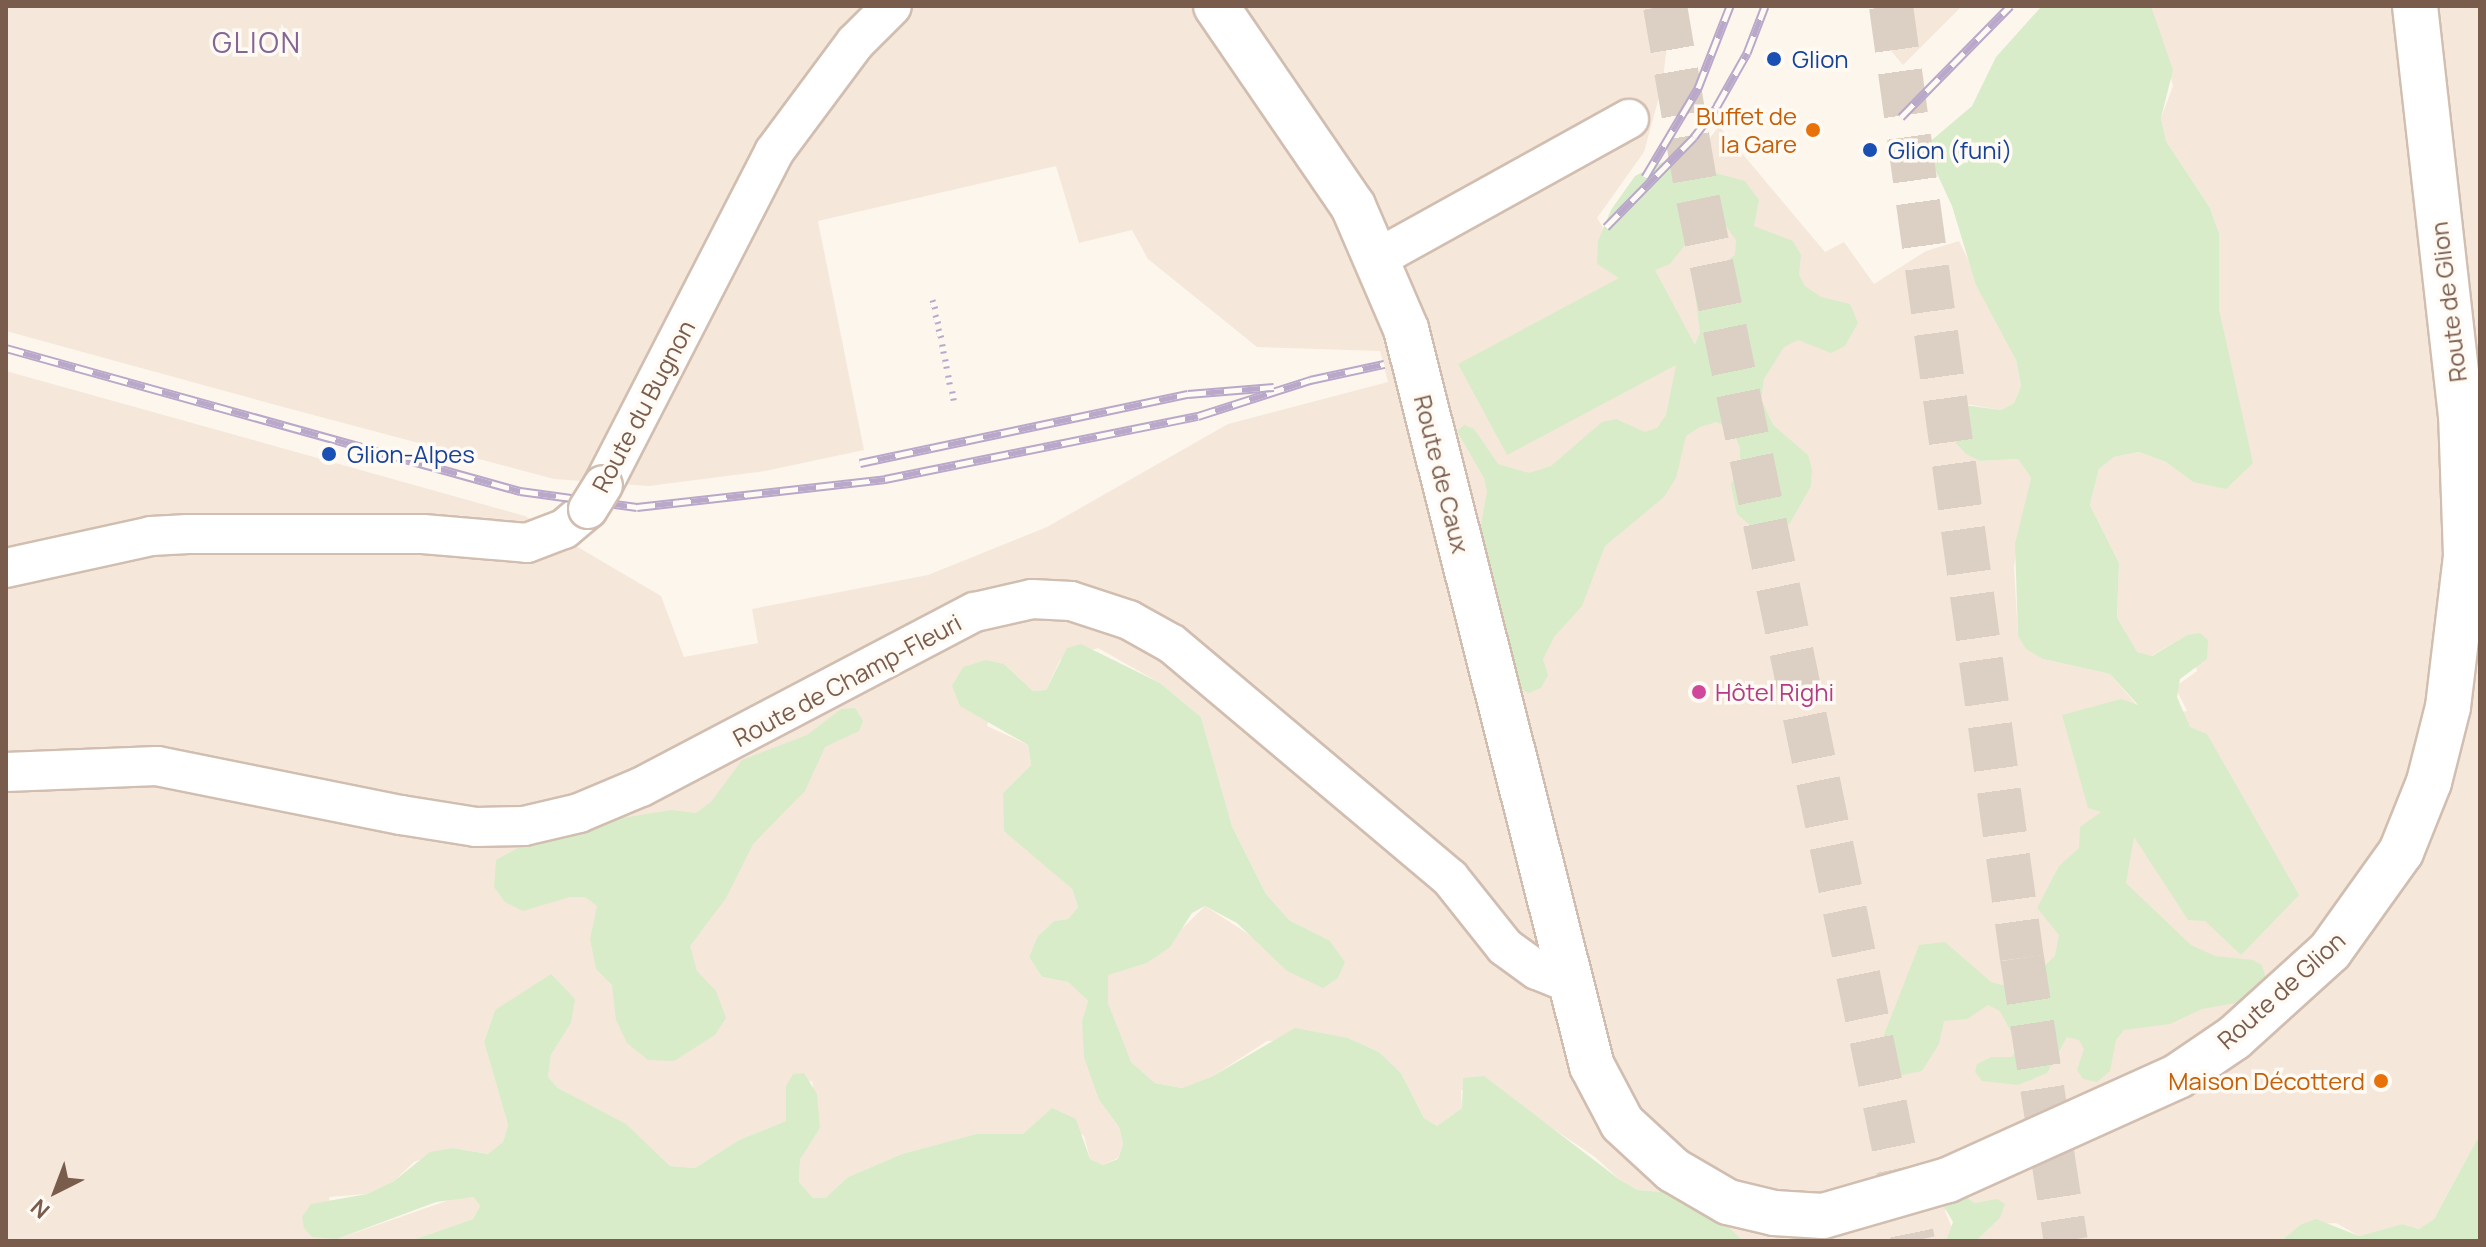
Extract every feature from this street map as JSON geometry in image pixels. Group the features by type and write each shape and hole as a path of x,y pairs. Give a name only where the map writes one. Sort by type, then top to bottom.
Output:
{"street":[{"name":"Route du Bugnon","path":"6,568 151,536 188,534 423,534 515,544 545,539 580,517 623,444 774,152 855,43 892,6"},
{"name":"Route de Caux","path":"1216,6 1353,206 1406,329 1570,983"},
{"name":"Route de Glion","path":"1570,983 1592,1066 1622,1123 1673,1170 1728,1202 1774,1213 1823,1216 1948,1180 2178,1076 2234,1038 2330,951 2401,852 2429,782 2448,707 2466,556 2461,416 2415,6"},
{"path":"1378,258 1629,119"},
{"name":"Route de Champ-Fleuri","path":"6,772 157,766 476,827 547,822 641,787 975,612 1032,599 1071,601 1129,620 1172,644 1450,878 1505,947 1537,970 1570,983"}],"shaded area":[{"path":"6,6 1672,6 1662,86 1644,152 1597,218 1610,238 1689,166 1719,126 1825,252 1844,242 1874,284 1926,251 1959,241 2016,360 2021,386 2014,403 2001,410 1947,401 1930,406 1980,461 2018,459 2031,478 2014,566 2018,636 2043,659 2110,674 2147,717 2187,711 2175,687 2197,671 2187,635 2151,656 2137,652 2123,637 2117,618 2119,563 2090,505 2099,469 2114,457 2139,452 2166,462 2193,482 2242,423 2219,309 2219,233 2210,208 2166,141 2161,118 2173,86 2151,6 2480,6 2480,1134 2434,1219 2419,1229 2402,1224 2359,1236 2336,1223 2300,1225 2281,1241 1976,1241 2000,1218 1986,1202 1975,1203 1959,1192 1945,1211 1953,1230 1946,1241 1743,1241 1676,1193 1638,1190 1620,1180 1595,1157 1512,1101 1461,1090 1462,1108 1437,1126 1424,1118 1401,1073 1379,1052 1348,1038 1267,1041 1213,1076 1182,1088 1155,1083 1131,1062 1121,1041 1108,1003 1108,974 1147,963 1205,906 1259,941 1329,940 1289,920 1266,894 1232,826 1201,717 1160,683 1098,648 1060,660 1046,690 1033,691 1004,664 987,726 1028,745 1031,765 1003,793 1056,875 1072,889 1078,907 1068,919 1054,921 1037,937 1029,957 1042,977 1068,982 1088,1001 1082,1021 1099,1100 1119,1127 1123,1144 1118,1158 1103,1165 1090,1159 1084,1136 1052,1109 1023,1134 976,1134 902,1154 848,1177 825,1198 813,1198 799,1182 800,1160 820,1128 812,1081 786,1086 786,1121 739,1140 695,1168 670,1166 625,1124 558,1088 548,1077 551,1055 571,1023 495,1010 484,1042 508,1125 503,1142 489,1154 453,1148 414,1162 394,1181 367,1194 329,1197 337,1239 455,1198 475,1197 480,1206 473,1219 410,1241 6,1241 6,371 525,516 661,596 684,657 758,643 752,609 928,575 1047,527 1228,424 1388,382 1380,351 1257,347 1148,259 1132,230 1079,243 1056,166 818,221 864,450 765,471 649,486 554,479 287,408 6,331"},
{"path":"1877,6 1962,6 1903,65 1887,46"}],"green space":[{"path":"2042,6 2151,6 2173,70 2161,118 2166,141 2210,208 2219,233 2219,309 2253,463 2226,489 2193,482 2166,462 2139,452 2114,457 2099,469 2090,505 2119,563 2117,618 2137,652 2152,656 2187,635 2200,633 2208,640 2207,659 2180,679 2177,697 2190,727 2207,734 2299,895 2241,955 2205,921 2188,920 2134,837 2126,883 2191,945 2215,956 2253,960 2262,965 2267,982 2247,1001 2202,1009 2170,1024 2124,1030 2116,1040 2110,1071 2097,1082 2083,1079 2077,1070 2084,1049 2079,1040 2067,1037 2047,1073 2018,1085 1982,1081 1975,1072 1977,1064 1991,1057 2012,1057 2018,1045 2000,1011 1988,1005 1967,1019 1944,1021 1939,1044 1922,1071 1888,1078 1876,1069 1875,1058 1919,945 1945,942 1991,982 2002,985 2041,969 2055,956 2059,935 2037,908 2059,866 2079,848 2080,827 2101,812 2088,808 2062,715 2121,699 2138,705 2110,674 2043,659 2026,649 2018,636 2015,544 2031,478 2018,459 1980,461 1966,454 1930,415 1934,401 2001,410 2014,403 2021,386 2016,360 1976,285 1952,206 1927,152 1932,140 1972,106 1996,57"},
{"path":"1667,160 1745,181 1759,200 1754,226 1793,241 1801,255 1799,275 1805,286 1821,297 1850,304 1858,323 1845,346 1831,353 1798,340 1784,347 1764,379 1761,399 1773,425 1808,455 1812,469 1811,486 1790,523 1784,529 1757,531 1737,514 1731,484 1740,466 1740,448 1732,429 1716,422 1686,436 1676,478 1664,497 1605,546 1582,606 1554,637 1543,659 1548,675 1541,688 1528,693 1517,686 1478,540 1487,492 1484,478 1457,431 1464,425 1474,429 1498,464 1529,473 1551,466 1602,422 1616,419 1645,432 1657,428 1666,415 1676,365 1507,455 1458,364 1619,278 1597,264 1598,241 1611,210 1635,176","holes":["1726,226 1736,240 1735,255 1701,278 1695,294 1700,332 1695,345 1655,270 1670,264 1692,236"]},
{"path":"1081,644 1160,683 1201,717 1232,826 1266,894 1289,920 1329,940 1345,962 1338,978 1323,988 1287,971 1237,923 1205,906 1192,913 1170,947 1147,963 1108,975 1108,1003 1131,1062 1155,1083 1182,1088 1213,1076 1295,1028 1348,1038 1379,1052 1401,1073 1424,1118 1437,1126 1462,1108 1463,1078 1484,1076 1620,1180 1638,1190 1676,1193 1712,1211 1743,1241 410,1241 473,1219 480,1206 474,1197 436,1202 337,1239 312,1237 304,1228 302,1217 311,1204 367,1194 394,1181 430,1152 453,1148 488,1154 503,1142 508,1125 484,1042 495,1010 551,974 575,999 571,1023 551,1055 548,1077 558,1088 626,1124 670,1166 695,1168 739,1140 786,1121 786,1086 793,1074 804,1073 817,1094 820,1128 800,1160 799,1182 813,1198 825,1198 848,1177 902,1154 976,1134 1023,1134 1052,1108 1076,1119 1090,1159 1103,1165 1118,1159 1123,1144 1119,1127 1099,1100 1084,1057 1082,1021 1088,1001 1068,982 1042,977 1029,957 1037,937 1054,921 1068,919 1078,907 1072,889 1004,831 1003,793 1031,765 1028,745 960,706 952,686 963,667 986,660 1004,664 1033,691 1046,690 1067,648"},
{"path":"855,708 863,721 859,731 825,747 805,791 753,844 726,898 690,946 697,971 716,991 726,1018 715,1035 674,1061 648,1060 627,1043 616,1020 612,985 596,969 590,939 597,906 585,897 570,897 523,911 505,902 494,887 496,860 545,833 672,810 696,813 711,802 742,760 807,735 841,709"},
{"path":"2480,1134 2480,1241 2281,1241 2300,1225 2316,1219 2359,1236 2402,1224 2419,1229 2434,1219"},
{"path":"1959,1192 1975,1203 1997,1199 2005,1204 2000,1218 1976,1241 1946,1241 1953,1222 1939,1198"}],"tunnel":[{"path":"1665,6 1698,199 1913,1241"},
{"path":"1891,6 2022,958 2066,1241"}],"railway":[{"path":"1645,177 1698,88 1730,6"},
{"path":"1606,227 1694,137 1717,106 1747,53 1765,6"},
{"path":"1901,117 2010,6"},
{"path":"931,305 937,303"},
{"path":"934,320 940,318"},
{"path":"937,334 943,332"},
{"path":"6,348 520,491 637,507 885,479 1198,416 1310,380 1384,364"},
{"path":"940,349 946,348"},
{"path":"943,364 949,363"},
{"path":"946,380 952,379"},
{"path":"860,463 1188,394 1274,387"},
{"path":"950,396 956,395"}],"place":[{"name":"Glion","path":"1774,59"},
{"name":"Buffet de la Gare","path":"1813,130"},
{"name":"Glion (funi)","path":"1870,150"},
{"name":"Glion-Alpes","path":"329,454"},
{"name":"Hôtel Righi","path":"1699,692"},
{"name":"Maison Décotterd","path":"2381,1081"}],"district":[{"name":"GLION","path":"257,42"}]}
